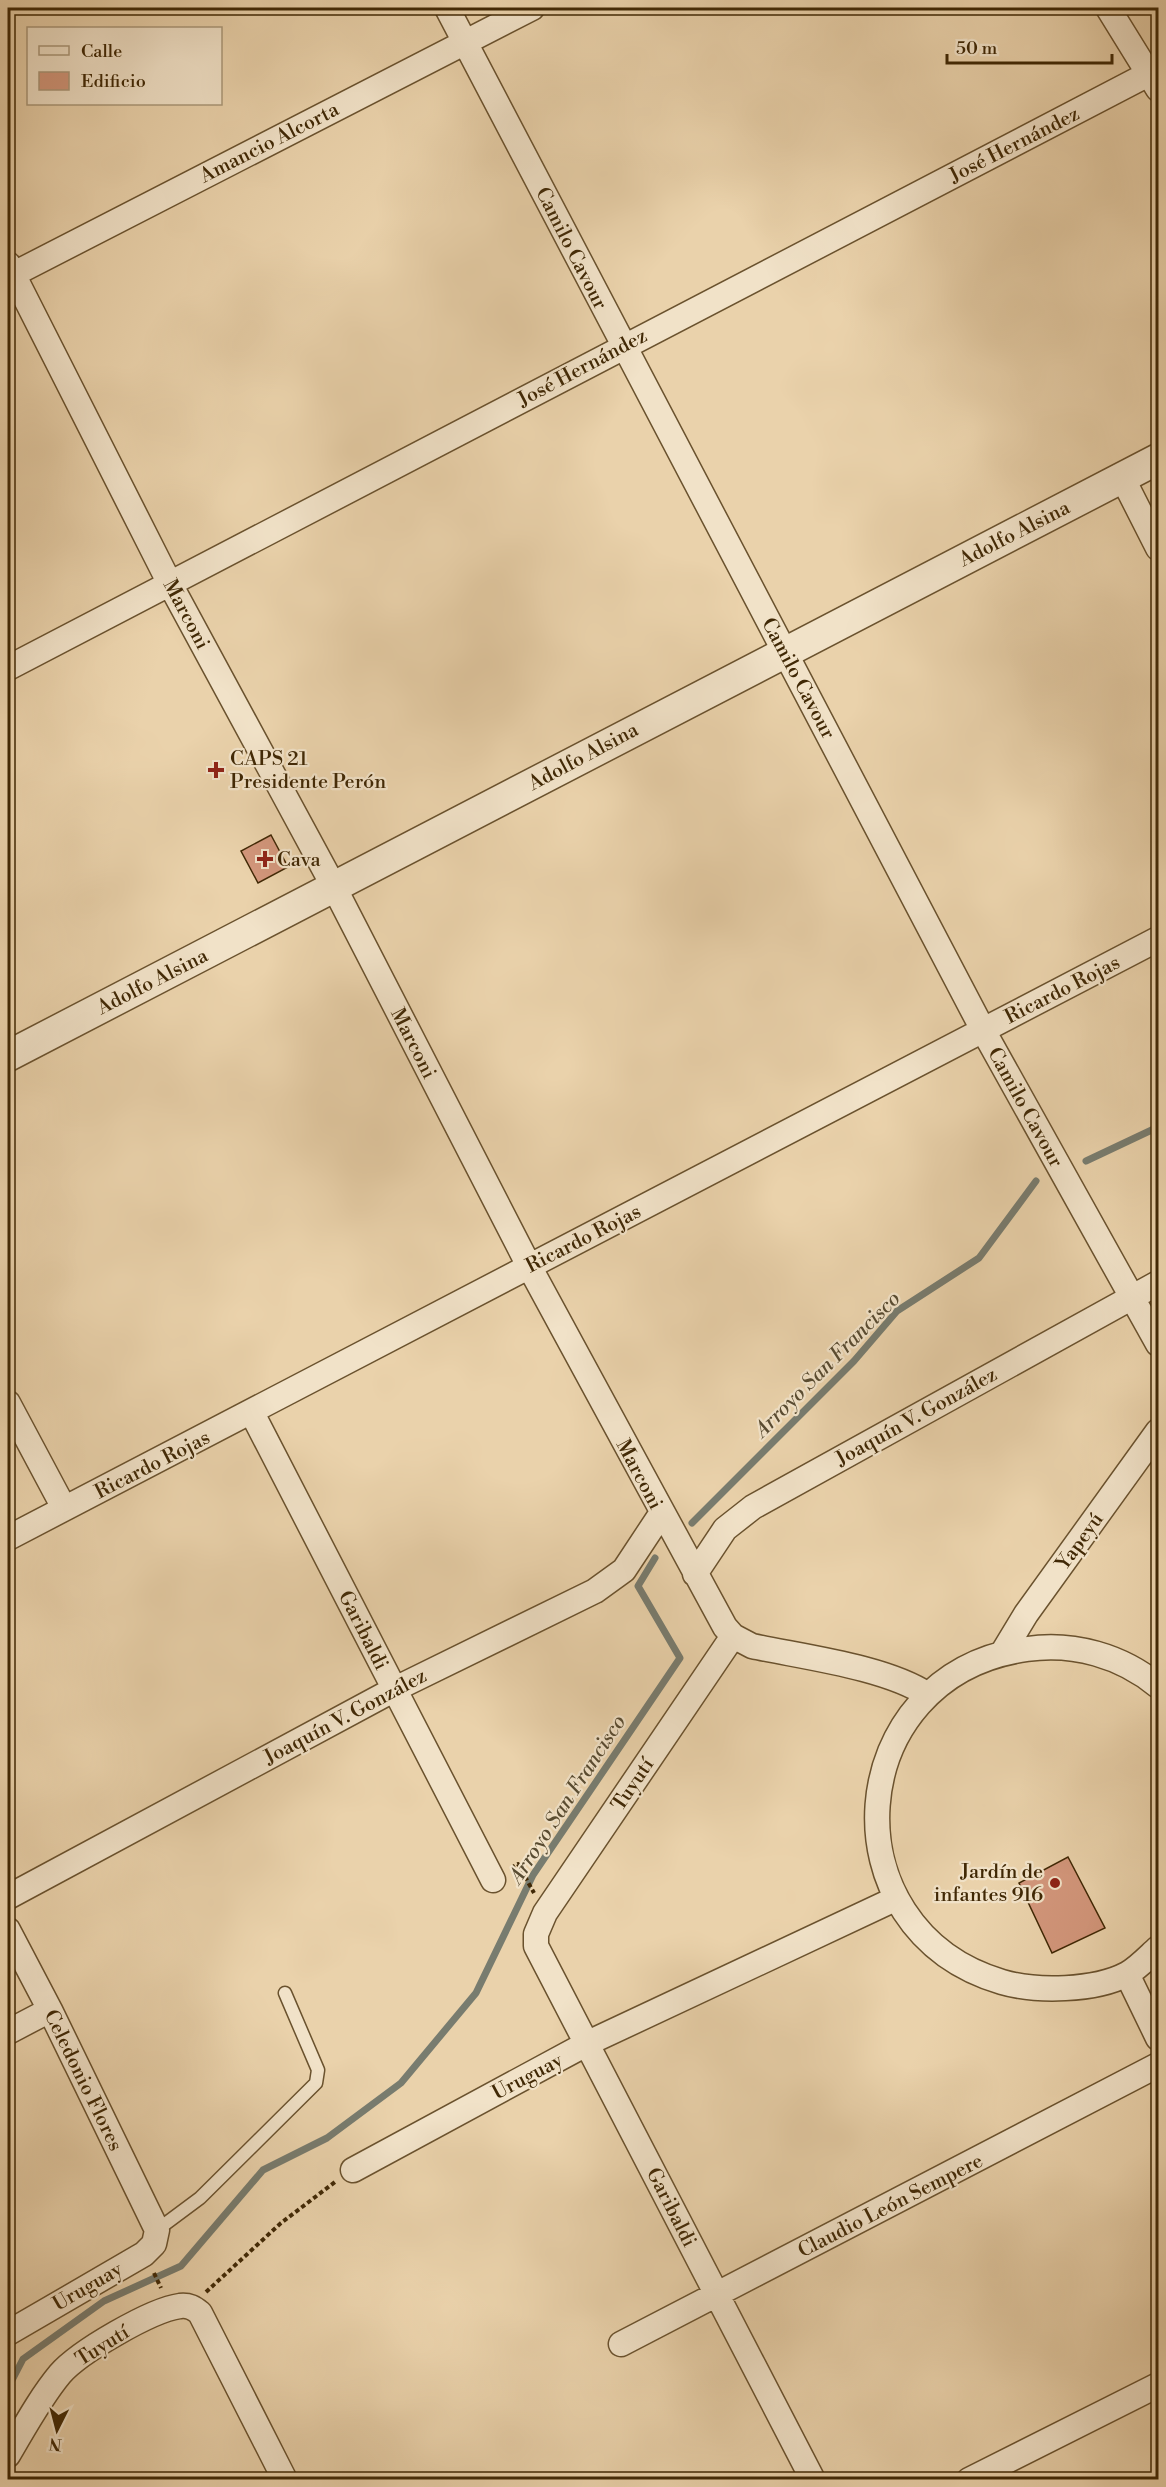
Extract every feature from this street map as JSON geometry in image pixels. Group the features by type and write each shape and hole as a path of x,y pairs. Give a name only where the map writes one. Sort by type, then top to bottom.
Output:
{"street":[{"name":"Camilo Cavour","path":"447,8 622,345 786,650 983,1030 1158,1344"},
{"name":"Amancio Alcorta","path":"9,272 532,8"},
{"path":"1108,8 1155,78"},
{"name":"José Hernández","path":"8,668 622,345 1155,78"},
{"name":"Marconi","path":"9,272 170,584 334,887 529,1266 661,1514 725,1627 733,1636"},
{"name":"Adolfo Alsina","path":"8,1056 786,650 1158,459"},
{"path":"1122,477 1158,548"},
{"name":"Ricardo Rojas","path":"8,1538 252,1413 529,1266 1158,939"},
{"name":"Joaquín V. González","path":"695,1574 725,1529 753,1507 1158,1283"},
{"path":"8,1403 64,1508"},
{"name":"Garibaldi","path":"252,1413 493,1880"},
{"name":"Yapeyú","path":"1003,1652 1026,1614 1158,1431"},
{"name":"Joaquín V. González","path":"8,1897 395,1689 613,1580 624,1570 661,1514"},
{"path":"733,1636 752,1646 888,1676 912,1685 928,1695"},
{"name":"Tuyutí","path":"536,1934 544,1913 733,1636"},
{"path":"1158,1686 1107,1656 1052,1645 1003,1652 964,1666 928,1695 905,1720 884,1762 875,1808 879,1855 895,1899 928,1942 974,1973 1026,1989 1081,1987 1126,1974 1158,1948"},
{"name":"Uruguay","path":"353,2170 588,2043 895,1899"},
{"name":"Celedonio Flores","path":"8,1930 50,2010 157,2230"},
{"name":"Garibaldi","path":"536,1934 541,1959 588,2043 813,2480"},
{"path":"1126,1974 1158,2038"},
{"path":"8,2032 50,2010"},
{"name":"Claudio León Sempere","path":"621,2344 1158,2065"},
{"name":"Uruguay","path":"8,2333 144,2254 154,2244 157,2230"},
{"path":"174,2301 200,2313 285,2480"},
{"name":"Tuyutí","path":"8,2455 51,2385 74,2360 174,2301"},
{"path":"969,2480 1158,2385"}],"lane":[{"path":"157,2230 200,2198 316,2083 318,2070 285,1993"}],"path":[{"path":"518,1864 536,1897"},
{"path":"151,2265 174,2301 353,2170"}],"building":[{"name":"Cava","path":"271,835 288,867 258,883 241,851"},
{"path":"1068,1857 1105,1928 1052,1953 1019,1883"}],"waterway":[{"name":"Arroyo San Francisco","path":"1086,1161 1158,1127"},
{"name":"Arroyo San Francisco","path":"692,1523 854,1361 897,1311 979,1258 1036,1181"},
{"name":"Arroyo San Francisco","path":"8,2388 23,2359 104,2301 181,2266 263,2170 327,2138 401,2083 476,1993 533,1875 680,1658 638,1586 655,1558"}],"place":[{"name":"CAPS 21 Presidente Perón","path":"216,770"},
{"name":"Cava","path":"265,859"},
{"name":"Jardín de infantes 916","path":"1055,1883"}]}
